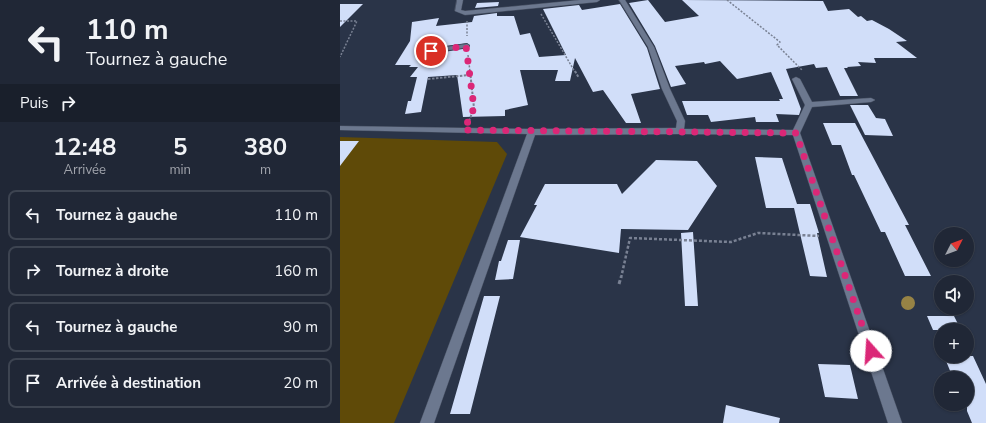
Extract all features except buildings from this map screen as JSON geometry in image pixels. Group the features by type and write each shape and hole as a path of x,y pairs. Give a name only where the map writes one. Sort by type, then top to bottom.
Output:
{"street":[{"path":"460,0 458,11 465,13 597,0"},
{"path":"622,0 651,48 666,89 681,121 680,131"},
{"path":"431,51 466,46"},
{"path":"796,79 809,105"},
{"path":"809,105 871,100"},
{"path":"809,105 796,133 895,423"},
{"path":"340,128 532,132 680,131 796,133"},
{"path":"427,423 532,132"}],"path":[{"path":"727,0 780,42 777,45 802,70 795,71 796,79"},
{"path":"536,7 579,78"},
{"path":"464,130 474,108 466,46 467,19 465,13"},
{"path":"340,21 357,21 340,57"},
{"path":"428,79 470,75"},
{"path":"619,284 630,238 731,242 758,233 832,236"}],"shaded area":[{"path":"340,137 497,142 507,154 394,423 340,423"}],"route":[{"path":"431,51 466,46 474,108 464,130 532,132 680,131 796,133 871,351"}]}
